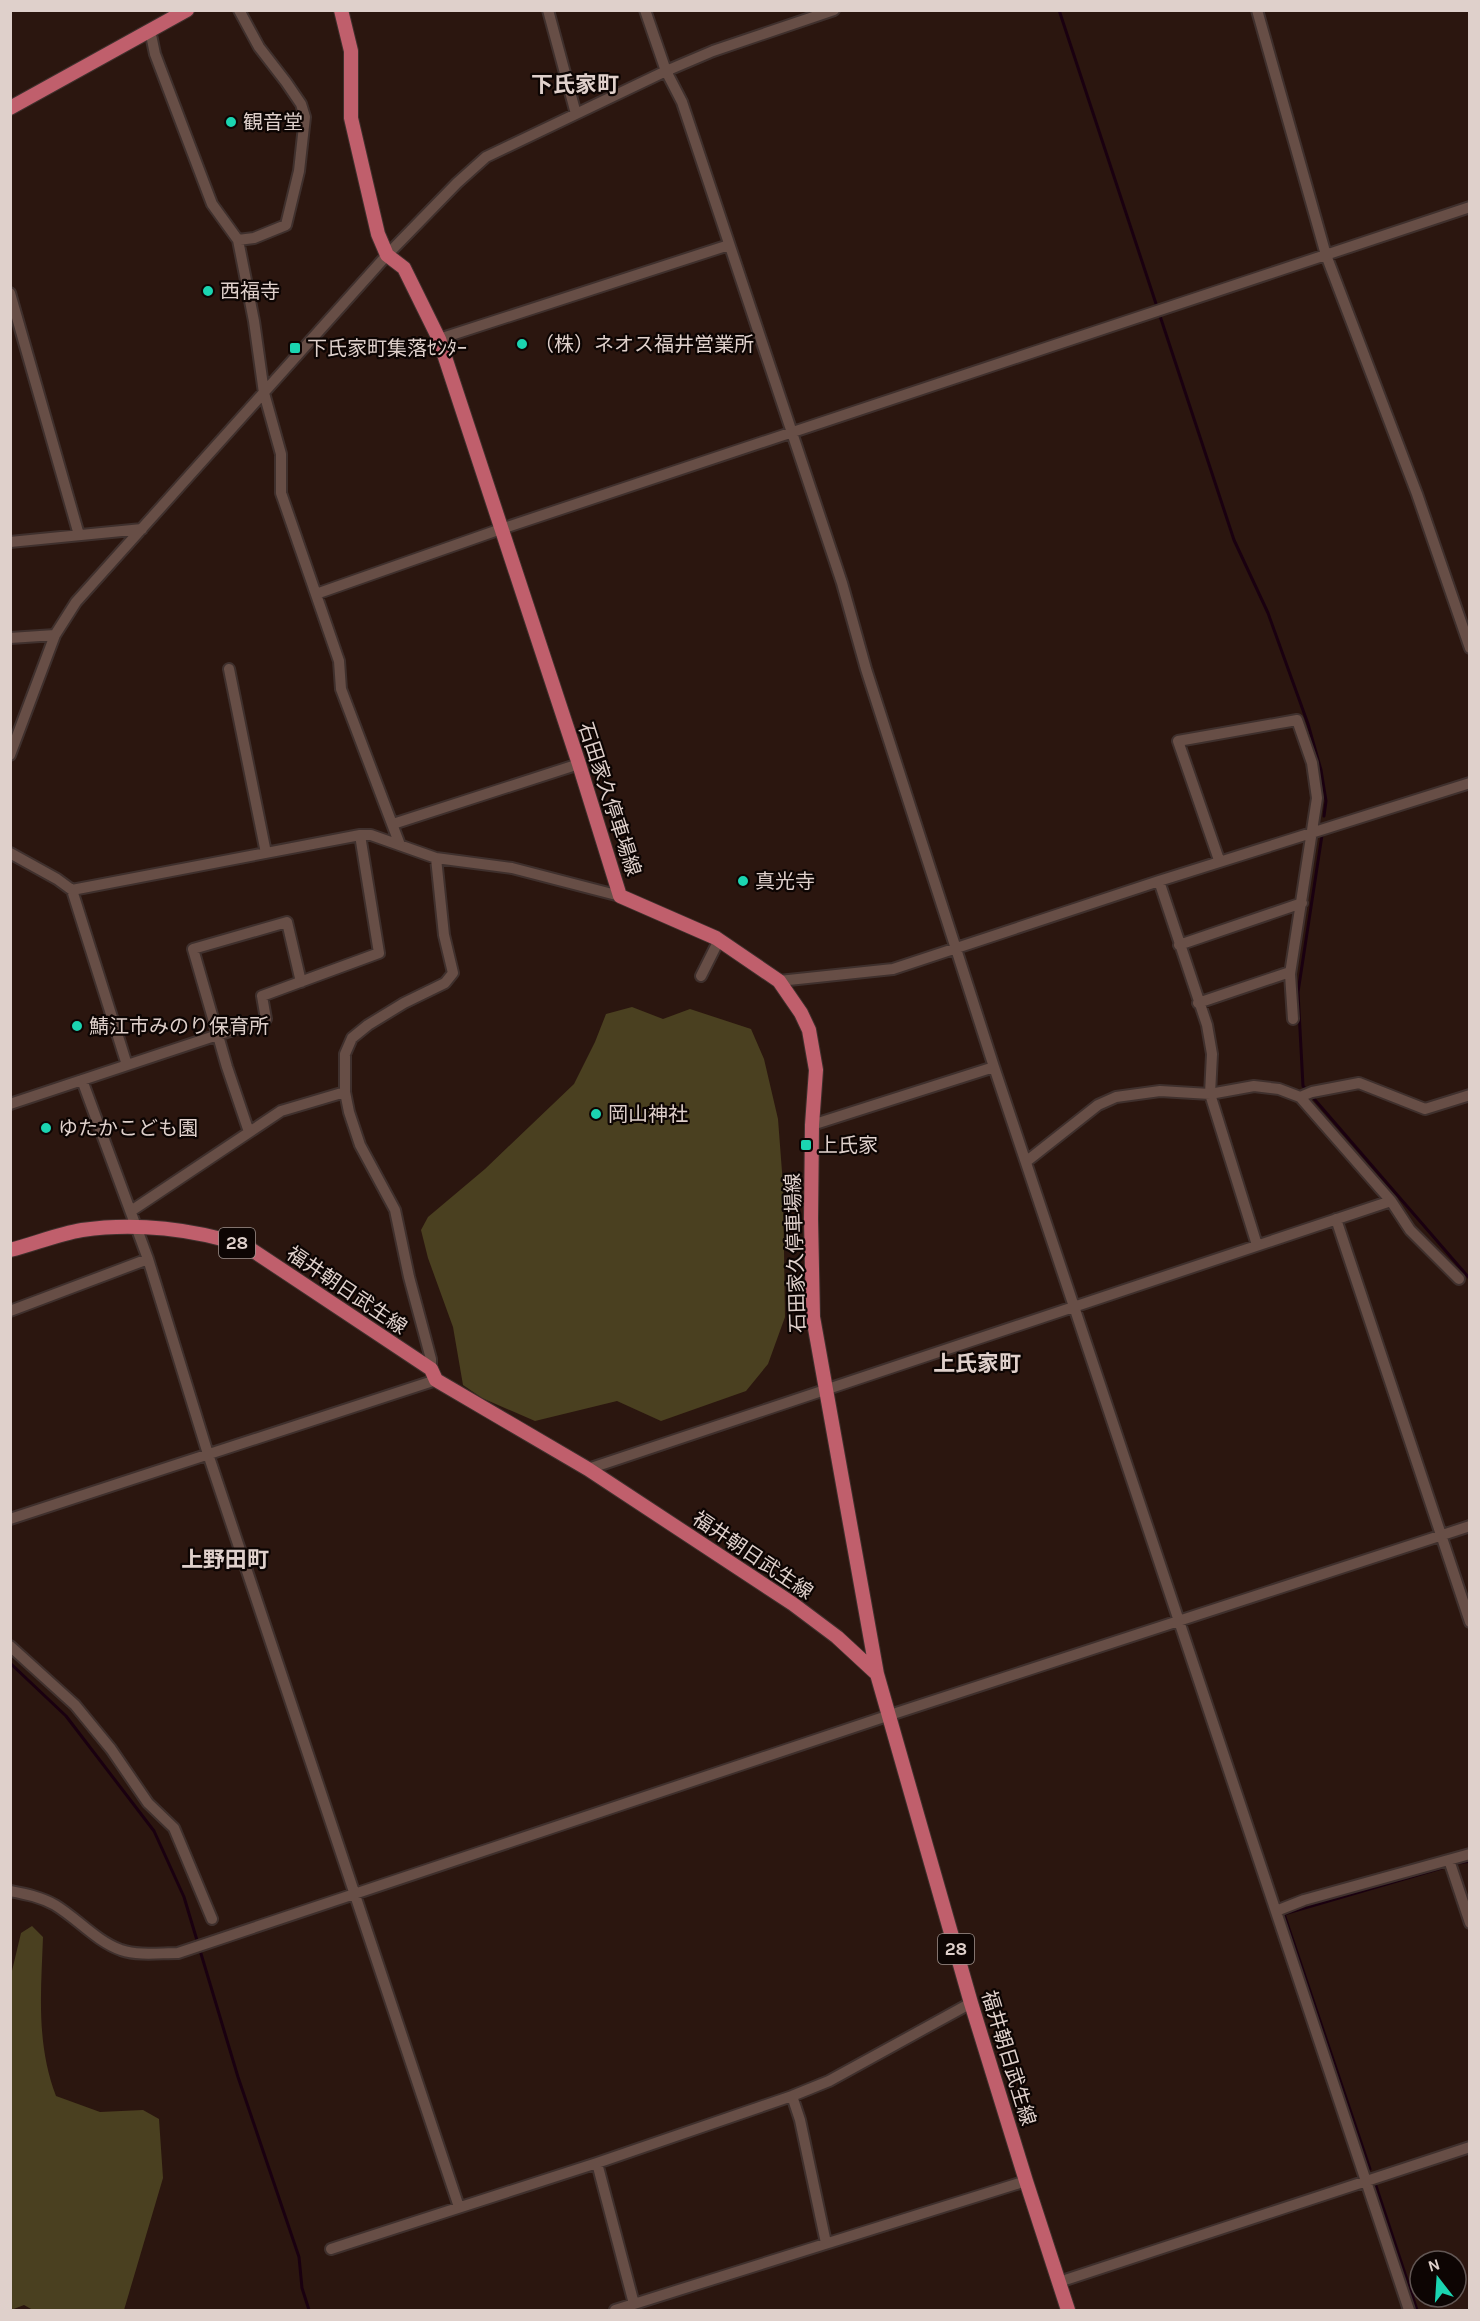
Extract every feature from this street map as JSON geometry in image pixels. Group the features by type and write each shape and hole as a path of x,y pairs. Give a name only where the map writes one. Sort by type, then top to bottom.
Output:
{"main road":[{"path":"10,108 187,10"},
{"name":"石田家久停車場線","path":"341,10 351,51 351,118 378,234 387,255 404,268 439,339 579,764 620,896 719,940 779,981 801,1013 809,1030 816,1070 812,1125 813,1317 877,1674"},
{"name":"福井朝日武生線","path":"10,1250 81,1230 137,1228 177,1229 246,1246 433,1374 588,1469 793,1604 837,1637 877,1674 971,2003 1068,2310"}],"street":[{"path":"238,240 254,237 286,225 299,171 305,117 301,104 259,47 240,10"},
{"path":"548,10 576,114"},
{"path":"645,10 666,71 682,102 842,583 866,669 994,1067 1409,2310"},
{"path":"10,755 55,635 76,602 387,255 457,183 486,157 666,71 713,51 834,10"},
{"path":"1257,10 1326,255 1417,494 1470,648"},
{"path":"150,30 155,54 212,204 238,240 254,321 264,393 281,454 281,493 339,661 341,689 400,845"},
{"path":"316,594 501,529 1470,207"},
{"path":"439,339 729,245"},
{"path":"10,293 13,312 79,535"},
{"path":"10,542 142,529"},
{"path":"10,639 55,635"},
{"path":"229,669 266,854"},
{"path":"1218,857 1178,741 1297,720 1312,763 1317,798 1290,972 1293,1019"},
{"path":"393,824 579,764"},
{"path":"779,981 892,969 1159,881 1470,783"},
{"path":"10,1104 266,1019 262,996 379,953 360,835"},
{"path":"72,890 360,835 371,835 436,858 512,868 620,896"},
{"path":"10,853 72,890 127,1065"},
{"path":"10,1520 208,1454 433,1374 395,1210 360,1146 345,1092 345,1054 352,1038 368,1024 445,983 453,973 444,935 436,858"},
{"path":"1159,881 1207,1025 1212,1054 1210,1094 1257,1245"},
{"path":"1179,945 1302,903"},
{"path":"249,1132 217,1035 193,949 287,922 301,982"},
{"path":"702,976 719,940"},
{"path":"1198,1003 1290,972"},
{"path":"812,1125 994,1067"},
{"path":"82,1080 148,1259 208,1454 459,2207"},
{"path":"1027,1161 1098,1105 1116,1097 1160,1091 1210,1094 1254,1086 1306,1095 1359,1083 1425,1108 1470,1095"},
{"path":"131,1211 281,1111 345,1092"},
{"path":"1306,1095 1391,1201 1410,1230 1459,1279"},
{"path":"588,1469 825,1388 1391,1201"},
{"path":"1336,1219 1470,1622"},
{"path":"10,1311 148,1259"},
{"path":"10,1891 33,1896 55,1905 103,1941 123,1951 145,1954 178,1953 890,1715 1470,1526"},
{"path":"10,1646 75,1705 111,1749 148,1803 174,1828 212,1919"},
{"path":"1276,1911 1304,1900 1470,1854"},
{"path":"1449,1860 1470,1923"},
{"path":"331,2249 597,2163 792,2096 829,2081 971,2003"},
{"path":"792,2096 800,2120 826,2243"},
{"path":"1059,2282 1470,2147"},
{"path":"597,2163 634,2304"},
{"path":"615,2310 1026,2181"}],"shaded area":[{"path":"632,1007 663,1019 690,1009 751,1029 764,1059 778,1119 783,1185 785,1317 768,1364 746,1391 661,1421 617,1401 535,1421 482,1398 463,1385 453,1327 428,1258 421,1230 428,1217 485,1169 574,1084 606,1014"},
{"path":"32,1926 43,1937 41,2017 45,2057 56,2096 100,2112 143,2110 159,2119 163,2178 124,2310 33,2310 24,2305 11,2310 11,1975 21,1933"}],"waterway":[{"path":"1059,10 1234,540 1268,613 1308,724 1321,770 1326,801 1324,816"},
{"path":"1322,835 1298,992 1303,1086 1470,1279"},
{"path":"10,1663 66,1716 154,1831 184,1897 238,2077 299,2257 302,2288 309,2310"},
{"path":"1459,1863 1470,1861"},
{"path":"1370,2169 1284,1914 1445,1867"},
{"path":"1376,2186 1417,2310"}],"place":[{"name":"観音堂","path":"231,122"},
{"name":"西福寺","path":"208,291"},
{"name":"（株）ネオス福井営業所","path":"522,344"},
{"name":"下氏家町集落ｾﾝﾀｰ","path":"295,348"},
{"name":"真光寺","path":"743,881"},
{"name":"鯖江市みのり保育所","path":"77,1026"},
{"name":"岡山神社","path":"596,1114"},
{"name":"ゆたかこども園","path":"46,1128"},
{"name":"上氏家","path":"806,1145"}],"district":[{"name":"下氏家町","path":"575,84"},
{"name":"上氏家町","path":"977,1363"},
{"name":"上野田町","path":"225,1559"}]}
